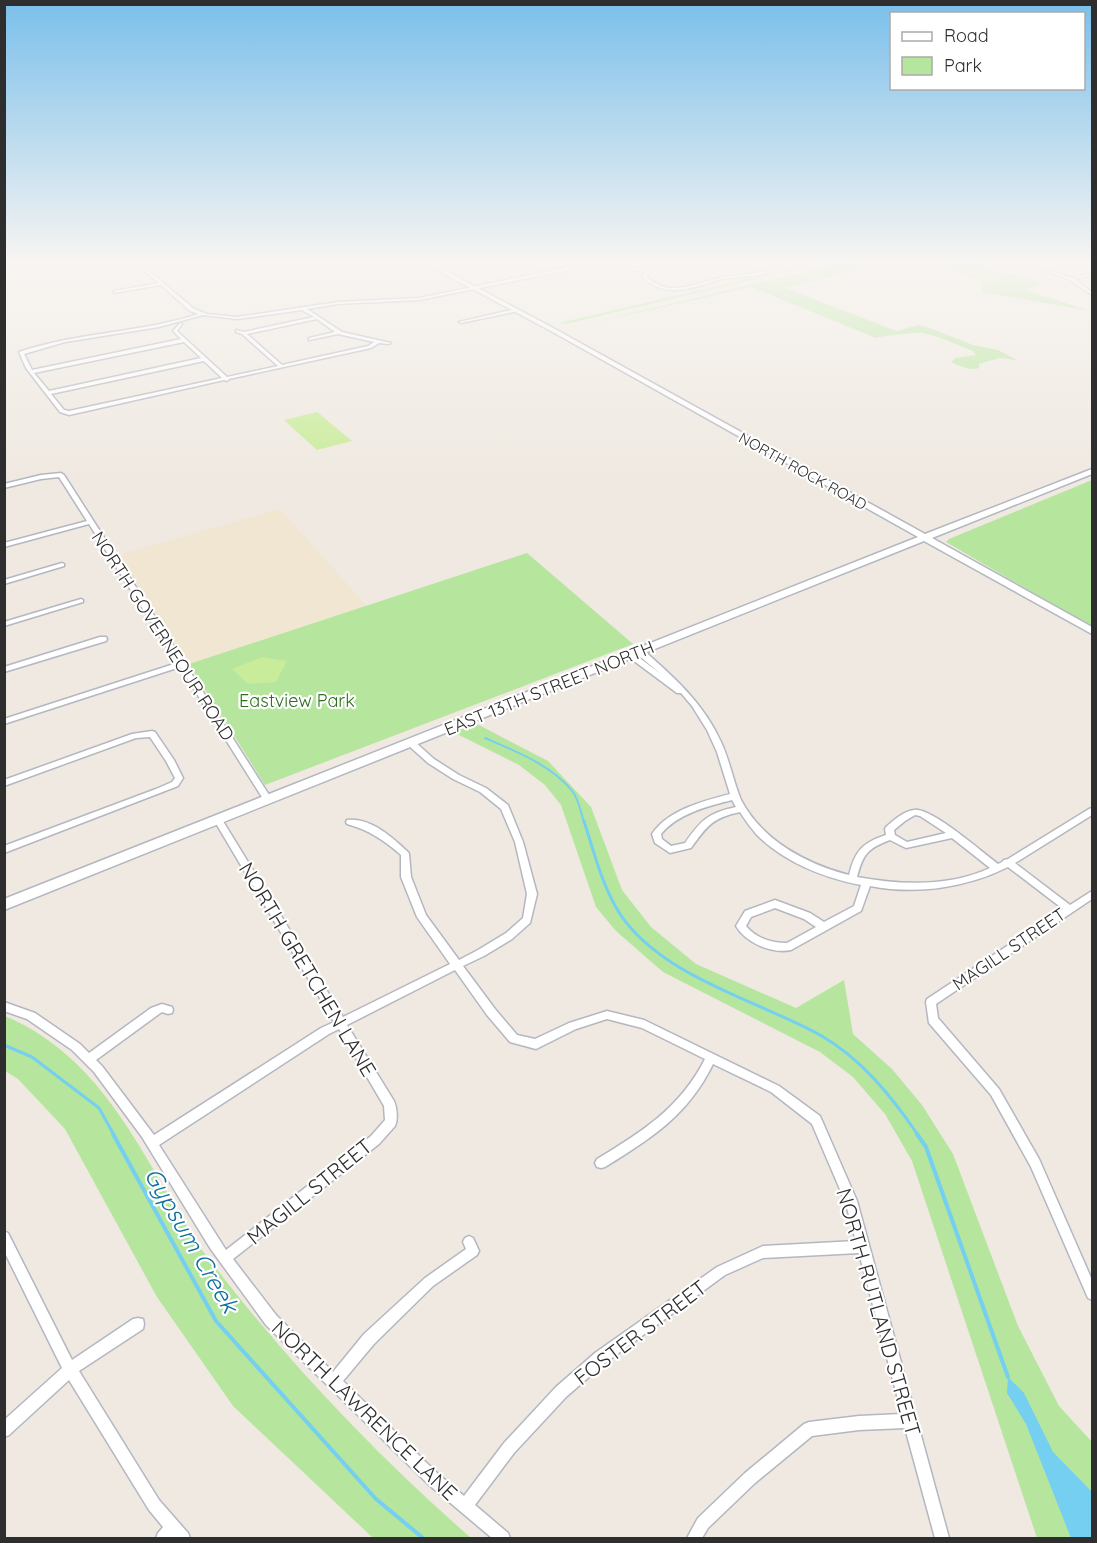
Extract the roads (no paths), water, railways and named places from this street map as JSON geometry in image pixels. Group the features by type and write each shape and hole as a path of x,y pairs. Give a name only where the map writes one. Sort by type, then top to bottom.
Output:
{"main road":[{"name":"NORTH ROCK ROAD","path":"558,333 1092,631"},
{"name":"EAST 13TH STREET NORTH","path":"4,905 1092,471"}],"street":[{"path":"115,333 21,353 31,372 62,411 69,413 227,380 378,342 389,344"},
{"path":"177,333 227,380"},
{"path":"244,333 282,367"},
{"path":"311,339 335,333"},
{"path":"344,333 380,341 378,342"},
{"path":"31,372 185,340"},
{"path":"48,393 205,359"},
{"name":"NORTH GOVERNEOUR ROAD","path":"4,486 57,474 268,800"},
{"path":"4,545 90,522"},
{"path":"4,582 62,565"},
{"path":"4,624 81,601"},
{"path":"4,670 103,639"},
{"path":"635,654 661,680 685,694 705,714 719,746 735,796 754,826 783,850 813,866 852,880 895,888 947,885 976,878 1092,811"},
{"path":"4,722 181,664"},
{"path":"4,783 135,736 152,734 179,778 175,784 4,850"},
{"path":"152,1143 340,1023 457,965 509,936 527,920 532,894 519,842 505,807 483,790 431,761 411,743"},
{"path":"735,796 710,802 668,821 656,834 658,841 670,850 688,846 705,821 718,814 742,809"},
{"path":"891,837 889,829 915,812 924,813 996,868"},
{"name":"NORTH GRETCHEN LANE","path":"219,820 390,1105 391,1122"},
{"name":"NORTH RUTLAND STREET","path":"350,822 364,824 390,840 405,854 406,877 422,917 491,1012 514,1039 536,1044 573,1026 607,1015 644,1024 775,1089 816,1120 851,1202 942,1539"},
{"path":"852,880 863,849 891,837 910,846 952,835"},
{"path":"1007,862 1069,909"},
{"path":"824,927 807,916 775,904 748,914 741,926 750,936 778,948 788,947 824,927 858,908 866,884"},
{"name":"MAGILL STREET","path":"1092,895 931,1002 933,1020 995,1092 1030,1153 1092,1294"},
{"name":"NORTH LAWRENCE LANE","path":"4,1006 31,1017 76,1047 98,1069 152,1143 225,1258 271,1320 433,1479 503,1539"},
{"path":"88,1059 154,1011 162,1008 168,1010"},
{"path":"601,1163 633,1144 675,1113 702,1078 711,1057"},
{"name":"MAGILL STREET","path":"225,1258 375,1140 391,1122"},
{"path":"4,1237 71,1370 154,1505 168,1533 183,1539"},
{"path":"334,1381 369,1339 429,1282 473,1251 469,1242"},
{"name":"FOSTER STREET","path":"465,1506 509,1448 561,1392 600,1358 721,1271 763,1252 863,1247"},
{"path":"4,1430 71,1370 138,1324"},
{"path":"694,1539 703,1523 750,1478 809,1429 859,1423 910,1421"}],"water":[{"path":"1008,1377 1024,1393 1053,1452 1092,1492 1092,1538 1071,1538 1026,1424 1007,1393"}],"waterway":[{"path":"485,738 544,766 555,774 575,795 584,823"},
{"path":"584,821 608,892 620,914 638,936 660,955 685,971 795,1022 835,1044 875,1079 918,1135"},
{"name":"Gypsum Creek","path":"4,1045 32,1057 99,1108 114,1135"},
{"name":"Gypsum Creek","path":"113,1134 216,1321 376,1499 423,1538"},
{"path":"917,1134 926,1147 1008,1377"}],"park label":[{"name":"Eastview Park","path":"297,700"}]}
